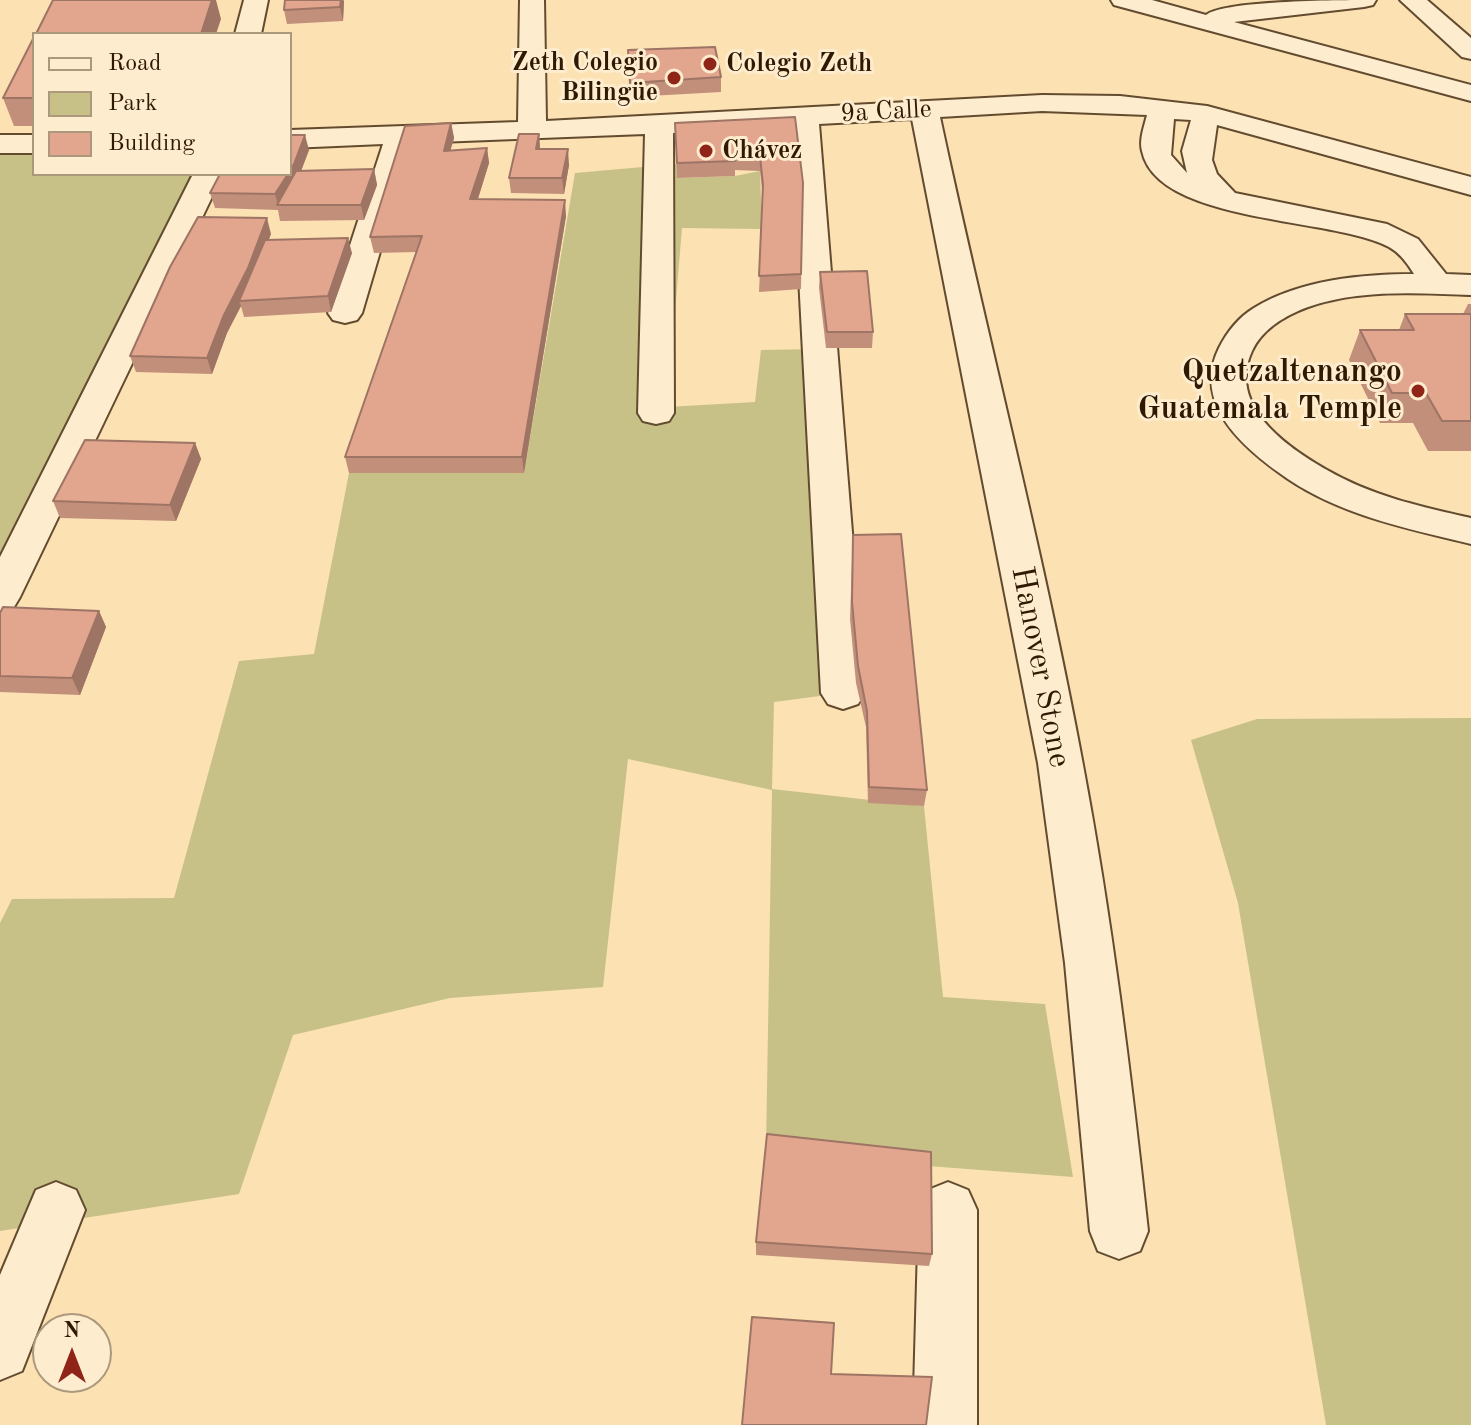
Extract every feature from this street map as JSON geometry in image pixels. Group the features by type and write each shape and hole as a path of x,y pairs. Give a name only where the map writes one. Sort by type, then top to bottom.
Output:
{"street":[{"path":"248,32 256,0"},
{"path":"532,0 532,129"},
{"path":"1123,0 1471,93"},
{"path":"1192,19 1364,0"},
{"path":"1412,0 1471,51"},
{"name":"9a Calle","path":"292,139 400,134 485,141 532,129 1081,102 1163,107 1207,114 1471,186"},
{"path":"1163,107 1156,145 1161,164 1188,188 1388,235 1413,250 1435,284"},
{"name":"Hanover Stone","path":"924,109 1048,699 1100,1032 1119,1231"},
{"path":"1207,114 1195,147 1195,161 1201,176 1223,198"},
{"path":"805,117 816,332 843,693"},
{"path":"656,413 659,125"},
{"path":"345,313 400,134"},
{"path":"0,144 32,144"},
{"path":"0,597 207,176"},
{"path":"73,481 219,176"},
{"path":"1471,285 1340,290 1273,310 1247,328 1232,349 1226,372 1229,393 1239,415 1297,468 1345,494 1405,515 1471,531"},
{"path":"0,1349 56,1210"},
{"path":"945,1425 948,1210"}],"green space":[{"path":"32,150 32,176 198,176 0,570 0,151"},
{"path":"677,164 678,178 735,176 760,171 762,229 682,228 667,407 755,402 761,350 818,349 843,693 774,702 772,789 924,806 943,997 1045,1004 1073,1177 928,1166 766,1148 772,790 628,759 603,987 450,998 293,1035 239,1194 0,1231 0,923 12,899 174,898 239,661 314,654 349,473 524,473 575,173"},
{"path":"1471,718 1471,1425 1326,1425 1238,903 1191,740 1257,719"}],"building":[{"path":"53,0 212,0 202,32 37,32"},
{"path":"285,0 341,0 340,7 284,10"},
{"path":"32,41 32,98 3,98"},
{"path":"715,47 721,77 630,83 628,50"},
{"path":"795,117 803,183 801,274 759,276 763,185 760,156 735,155 735,161 677,163 675,123"},
{"path":"451,123 444,151 487,148 470,199 565,200 522,457 345,457 422,236 370,237 405,126"},
{"path":"519,134 539,134 536,149 568,149 562,178 509,178"},
{"path":"292,135 305,135 292,167"},
{"path":"374,169 361,205 277,205 296,171"},
{"path":"219,176 287,176 275,194 210,193"},
{"path":"198,217 267,218 207,358 130,356 170,267"},
{"path":"348,238 328,296 239,301 265,240"},
{"path":"867,271 873,332 827,332 820,272"},
{"path":"1405,314 1471,314 1471,421 1442,421 1426,393 1392,393 1360,330 1414,330"},
{"path":"85,440 195,443 170,505 53,501"},
{"path":"901,534 927,790 869,787 867,711 858,666 852,602 853,535"},
{"path":"3,607 99,611 72,678 0,676 0,613"},
{"path":"767,1134 931,1152 932,1254 756,1242"},
{"path":"752,1317 834,1323 831,1374 932,1377 926,1425 742,1425"}],"place":[{"name":"Colegio Zeth","path":"710,64"},
{"name":"Zeth Colegio Bilingüe","path":"674,78"},
{"name":"Chávez","path":"706,151"},
{"name":"Quetzaltenango Guatemala Temple","path":"1418,391"}]}
